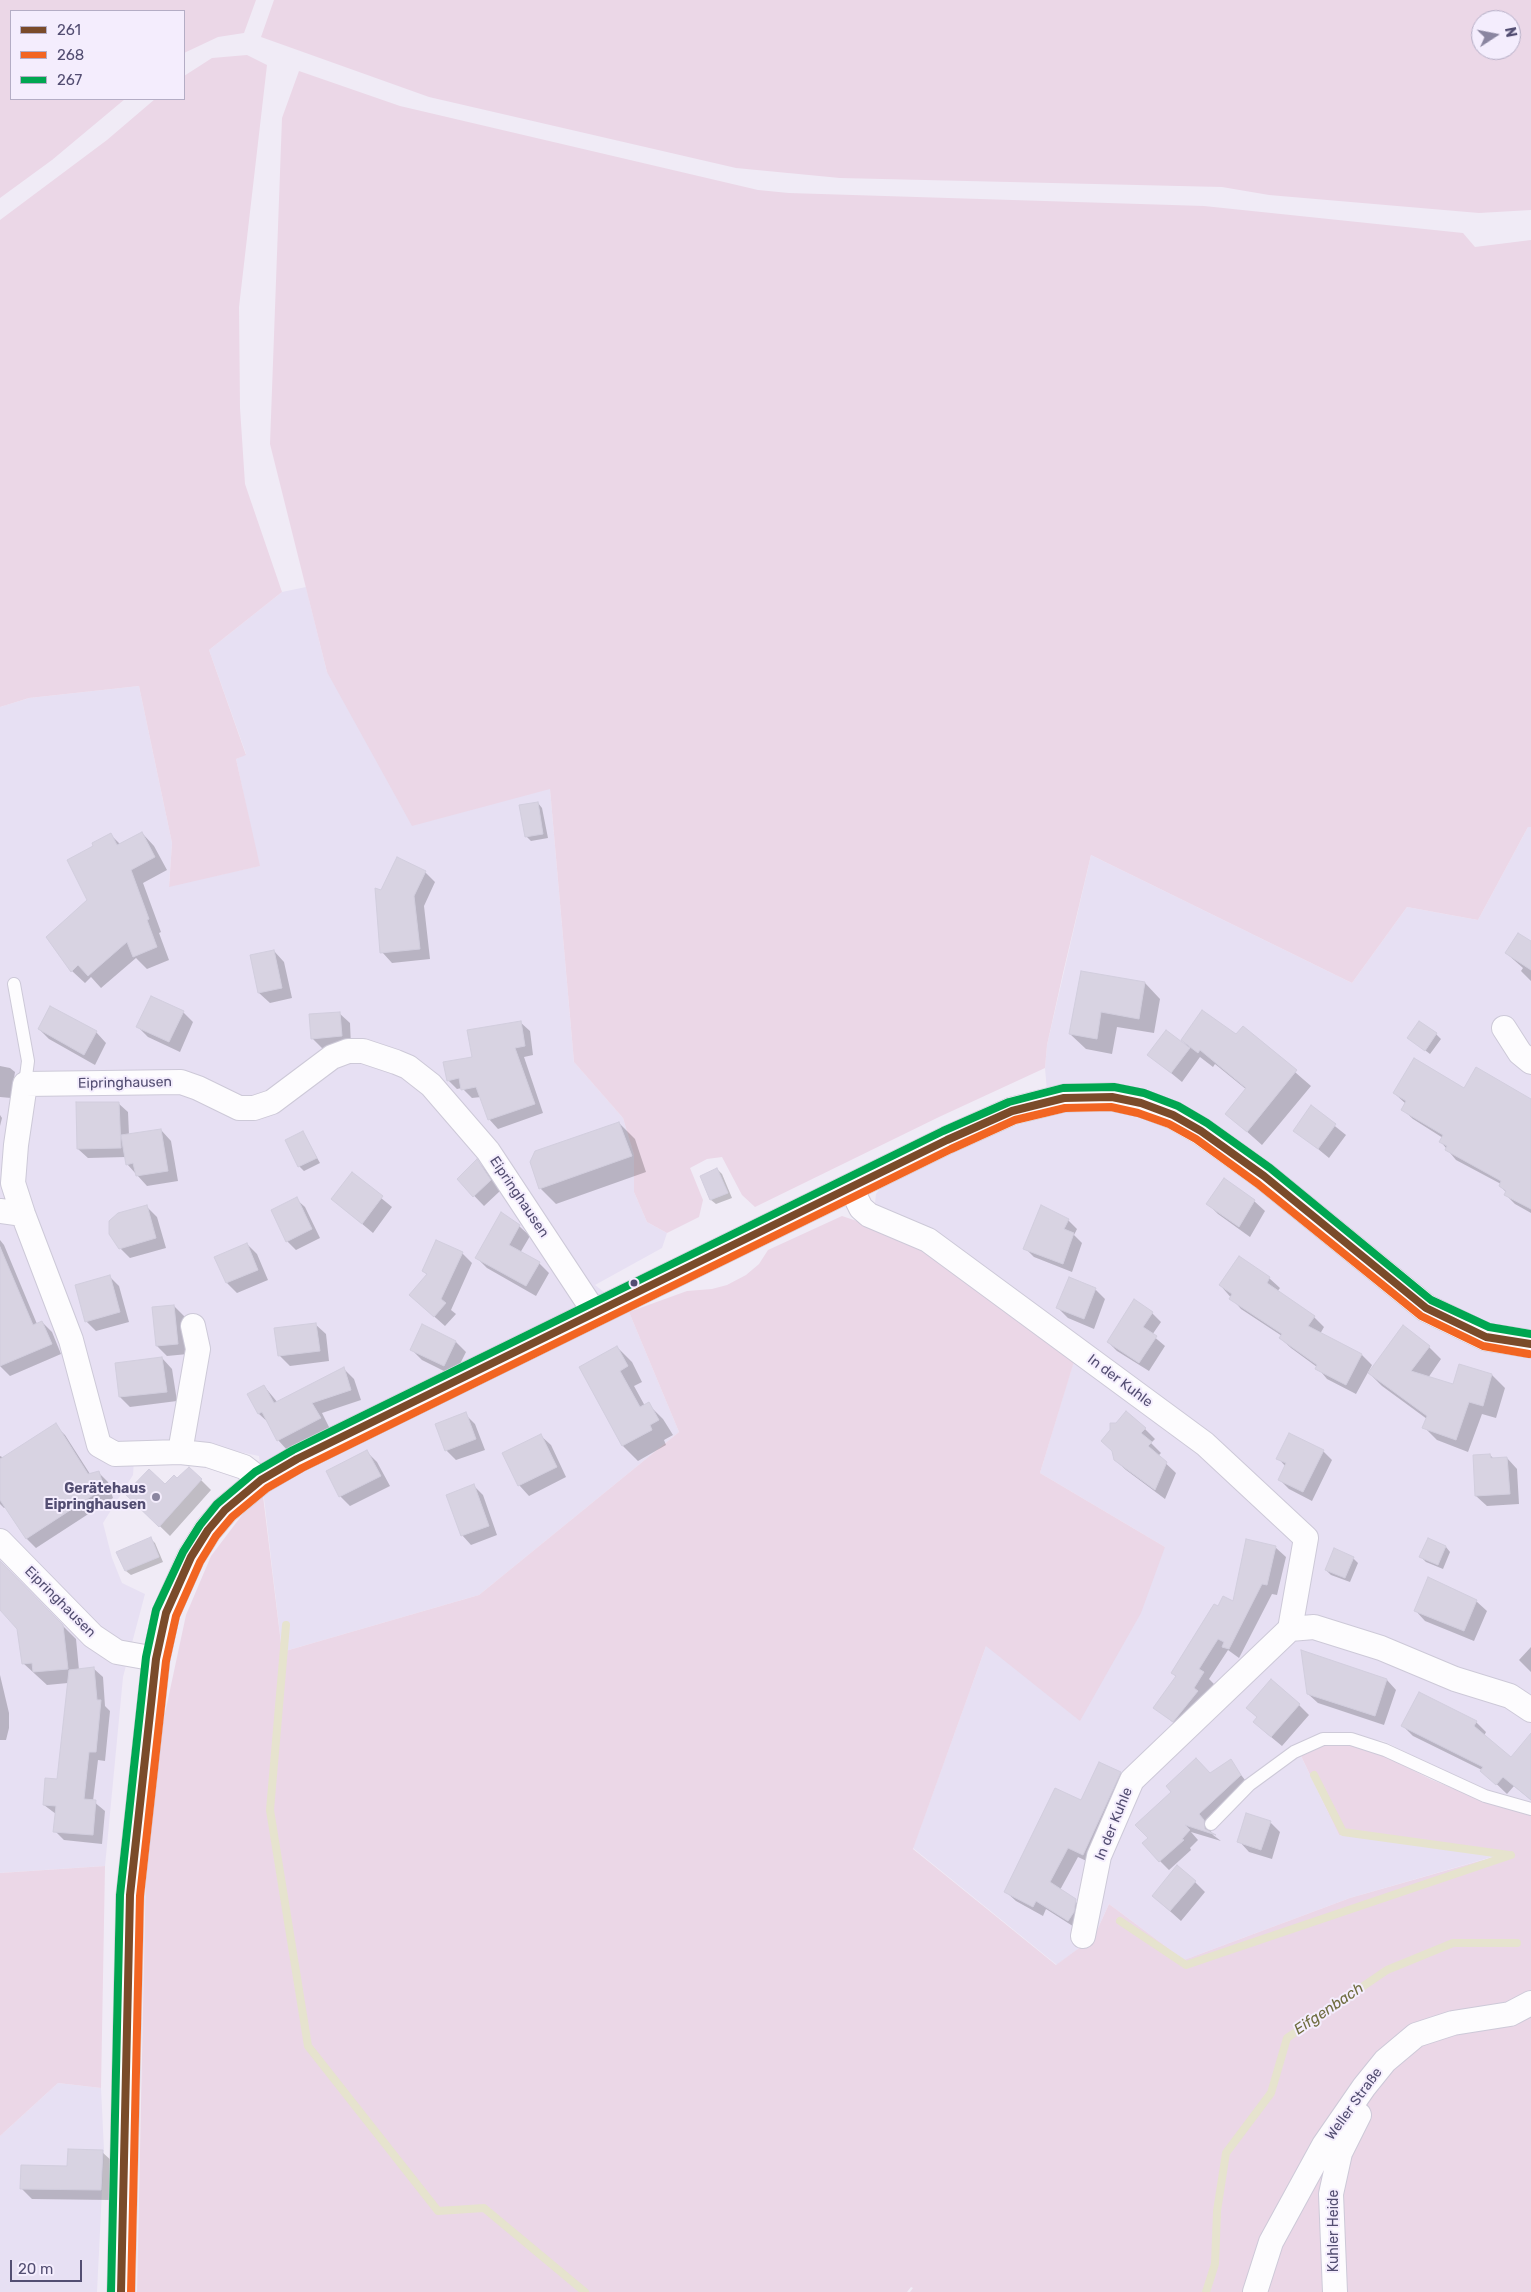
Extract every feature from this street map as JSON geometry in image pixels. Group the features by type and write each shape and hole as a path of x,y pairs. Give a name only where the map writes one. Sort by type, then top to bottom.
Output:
{"main road":[{"path":"121,2292 130,1902 156,1659 166,1613 191,1557 208,1530 225,1510 261,1480 297,1459 956,1136 1018,1109 1046,1101 1082,1096 1125,1100 1174,1115 1228,1149 1286,1193 1426,1308 1486,1336 1531,1344"}],"street":[{"path":"1504,1028 1520,1054 1531,1062"},
{"name":"Eipringhausen","path":"25,1084 181,1082 239,1108 254,1108 272,1102 332,1057 348,1051 362,1051 396,1062 408,1067 431,1085 488,1151 595,1313"},
{"path":"25,1084 16,1145 11,1213 71,1340 99,1445 114,1454 194,1452 224,1459 244,1467 261,1480"},
{"name":"In der Kuhle","path":"851,1188 861,1208 869,1215 928,1240 1205,1444 1306,1538 1290,1629 1132,1780 1099,1856 1083,1936"},
{"path":"180,1452 198,1349 193,1326"},
{"name":"Eipringhausen","path":"0,1541 93,1636 117,1652 156,1659"},
{"path":"1290,1629 1314,1627 1381,1648 1455,1679 1510,1696 1531,1710"},
{"name":"Weller Straße","path":"1255,2292 1271,2242 1324,2145 1364,2087 1385,2061 1416,2035 1453,2022 1510,2014 1531,2003"},
{"name":"Kuhler Heide","path":"1334,2292 1331,2194 1340,2153 1364,2106 1364,2087"}],"lane":[{"path":"14,984 28,1061 25,1084"},
{"path":"1211,1824 1249,1785 1294,1752 1323,1739 1351,1739 1386,1750 1485,1796 1531,1809"}],"shaded area":[{"path":"0,0 256,0 244,33 218,37 185,53 185,10 10,10 10,100 124,100 52,160 0,198"},
{"path":"274,0 1531,0 1531,210 1479,213 1269,195 1222,187 840,178 736,168 429,97 261,37"},
{"path":"247,55 267,65 239,307 240,408 245,484 282,592 209,650 246,755 236,759 260,866 169,887 172,843 139,686 29,698 0,707 0,220 107,140 154,100 185,100 185,75 212,58"},
{"path":"299,71 400,106 758,190 789,193 1204,206 1463,233 1475,247 1531,240 1531,827 1528,827 1478,920 1407,907 1352,983 1091,855 1047,1045 1045,1068 939,1117 755,1207 742,1195 722,1157 707,1159 690,1168 703,1200 699,1217 667,1233 647,1222 634,1192 634,1155 623,1118 574,1062 550,789 412,826 327,672 270,444 282,118"},
{"path":"306,587 327,672 550,789 574,1062 623,1118 634,1155 634,1192 647,1222 667,1233 662,1248 595,1285 629,1312 679,1432 479,1595 282,1652 259,1456 196,1443 135,1446 133,1475 103,1523 112,1558 122,1583 145,1594 123,1677 105,1866 0,1873 0,707 29,698 139,686 172,843 169,886 259,866 236,759 246,754 209,650 282,592"},
{"path":"1528,827 1531,827 1531,1804 1481,1789 1383,1741 1329,1732 1297,1748 1339,1835 1499,1855 1350,1898 1184,1960 1109,1904 1094,1937 1057,1965 913,1848 986,1646 1165,1547 1040,1473 1078,1347 878,1209 875,1203 876,1194 881,1187 958,1150 1003,1130 1049,1115 1045,1068 1047,1045 1091,855 1352,983 1407,907 1478,920"},
{"path":"842,1216 902,1236 1076,1355 1040,1473 1165,1547 1141,1613 1080,1721 986,1646 913,1849 1056,1965 1094,1937 1109,1904 1184,1960 1350,1898 1497,1856 1339,1835 1301,1756 1326,1745 1350,1744 1385,1756 1430,1779 1484,1801 1531,1813 1531,2292 910,2292 913,2288 911,2287 907,2292 137,2292 146,1868 158,1746 186,1615 211,1556 242,1515 263,1496 282,1652 479,1595 679,1432 629,1312 687,1291 712,1289 727,1285 746,1275 759,1264 768,1250"},
{"path":"105,1866 101,2088 58,2083 0,2136 0,1873"},
{"path":"58,2083 101,2088 104,2150 97,2292 0,2292 0,2136"}],"building":[{"path":"538,802 543,834 525,837 519,805"},
{"path":"142,832 155,857 131,870 157,947 133,957 127,942 88,976 78,965 71,972 46,937 87,900 67,860 93,846 92,843 111,833 117,845"},
{"path":"397,857 426,871 414,896 420,949 380,953 375,888 381,890"},
{"path":"1518,933 1531,941 1531,970 1505,953"},
{"path":"274,950 282,988 258,993 250,955"},
{"path":"1081,971 1145,982 1139,1019 1101,1012 1097,1039 1069,1034"},
{"path":"151,996 184,1011 169,1042 136,1027"},
{"path":"50,1006 97,1031 84,1055 38,1029"},
{"path":"1202,1010 1236,1034 1243,1026 1297,1070 1247,1132 1225,1114 1246,1088 1200,1050 1198,1053 1181,1040"},
{"path":"340,1012 342,1036 311,1039 309,1014"},
{"path":"521,1021 525,1046 515,1048 535,1104 488,1120 476,1087 461,1090 459,1078 447,1081 443,1062 472,1057 467,1030"},
{"path":"1419,1021 1437,1033 1425,1051 1407,1038"},
{"path":"1166,1030 1190,1048 1171,1073 1147,1055"},
{"path":"1414,1058 1464,1088 1476,1067 1531,1099 1531,1209 1504,1195 1506,1191 1499,1186 1501,1181 1445,1150 1447,1146 1439,1142 1443,1135 1401,1110 1406,1101 1393,1093"},
{"path":"76,1102 119,1102 121,1148 77,1149"},
{"path":"1311,1105 1336,1124 1318,1149 1293,1131"},
{"path":"619,1122 632,1156 539,1189 530,1162 535,1151"},
{"path":"161,1129 168,1171 136,1176 133,1163 126,1165 121,1135"},
{"path":"303,1131 317,1158 298,1167 285,1140"},
{"path":"477,1159 491,1180 473,1197 457,1179"},
{"path":"717,1168 728,1193 710,1200 700,1176"},
{"path":"352,1172 383,1196 362,1224 331,1199"},
{"path":"1224,1178 1255,1200 1239,1227 1206,1204"},
{"path":"297,1197 312,1229 286,1242 271,1210"},
{"path":"147,1205 156,1238 119,1249 109,1234 109,1221 118,1213"},
{"path":"1041,1205 1069,1219 1064,1229 1074,1233 1063,1264 1023,1249"},
{"path":"501,1212 520,1225 509,1245 540,1262 526,1286 475,1258"},
{"path":"436,1240 463,1252 441,1299 446,1303 434,1317 409,1295 427,1274 422,1271"},
{"path":"247,1243 258,1270 226,1283 214,1257"},
{"path":"0,1247 33,1325 42,1321 52,1344 0,1366"},
{"path":"1239,1256 1270,1277 1267,1283 1315,1316 1308,1326 1362,1354 1346,1385 1315,1369 1317,1365 1279,1338 1282,1334 1229,1299 1232,1294 1219,1285"},
{"path":"110,1275 120,1312 85,1322 75,1285"},
{"path":"1069,1277 1096,1288 1084,1319 1056,1308"},
{"path":"1134,1299 1153,1312 1143,1327 1157,1336 1139,1363 1107,1342"},
{"path":"174,1305 178,1344 156,1346 152,1307"},
{"path":"316,1323 320,1351 278,1356 274,1328"},
{"path":"422,1324 456,1341 444,1366 410,1350"},
{"path":"1403,1325 1430,1346 1411,1371 1453,1384 1459,1364 1492,1374 1483,1406 1469,1402 1456,1440 1422,1428 1427,1416 1368,1373"},
{"path":"617,1346 628,1366 620,1371 640,1407 649,1402 659,1420 650,1425 652,1430 622,1446 579,1367"},
{"path":"162,1357 167,1392 119,1397 115,1363"},
{"path":"344,1367 351,1390 312,1403 321,1418 277,1441 262,1412 258,1414 247,1394 264,1385 274,1403"},
{"path":"1126,1411 1146,1428 1141,1433 1152,1442 1148,1446 1167,1462 1155,1490 1114,1460 1112,1451 1101,1441 1110,1430 1110,1423 1116,1423"},
{"path":"466,1412 476,1439 445,1451 435,1424"},
{"path":"56,1423 88,1474 99,1471 104,1488 26,1539 0,1500 0,1459"},
{"path":"1289,1433 1324,1450 1303,1492 1278,1480 1286,1463 1276,1459"},
{"path":"541,1434 557,1467 518,1486 502,1453"},
{"path":"367,1450 381,1476 339,1497 326,1471"},
{"path":"1490,1454 1491,1458 1507,1457 1510,1494 1475,1496 1473,1455"},
{"name":"Gerätehaus Eipringhausen","path":"189,1467 202,1479 159,1527 125,1494 149,1469 165,1484 174,1475 177,1478"},
{"path":"474,1484 489,1526 461,1536 446,1495"},
{"path":"151,1537 159,1557 125,1571 116,1552"},
{"path":"1428,1538 1446,1546 1438,1565 1419,1557"},
{"path":"1246,1539 1276,1546 1267,1585 1262,1584 1229,1649 1222,1647 1224,1642 1218,1639 1199,1669 1204,1672 1194,1688 1198,1691 1173,1722 1153,1708 1176,1676 1171,1673 1214,1604 1218,1606 1223,1596 1233,1601"},
{"path":"1334,1548 1354,1557 1345,1578 1325,1570"},
{"path":"0,1561 63,1625 68,1669 33,1672 32,1663 22,1664 17,1629 0,1610"},
{"path":"1428,1577 1477,1600 1464,1631 1414,1611"},
{"path":"1301,1650 1387,1679 1375,1716 1307,1694"},
{"path":"94,1667 97,1700 101,1700 96,1752 89,1752 84,1799 96,1800 93,1835 53,1832 56,1806 43,1805 45,1778 57,1779 69,1670"},
{"path":"1271,1679 1300,1704 1271,1737 1253,1722 1257,1717 1246,1708"},
{"path":"1419,1692 1477,1721 1474,1726 1511,1757 1531,1733 1531,1800 1503,1777 1496,1785 1480,1771 1483,1767 1401,1726"},
{"path":"1196,1758 1210,1773 1231,1759 1241,1775 1199,1814 1204,1820 1205,1829 1216,1835 1185,1825 1190,1830 1182,1839 1184,1840 1159,1862 1142,1843 1148,1838 1135,1825 1171,1792 1166,1786"},
{"path":"1099,1762 1121,1772 1083,1855 1068,1848 1050,1882 1076,1899 1074,1912 1068,1921 1036,1901 1033,1907 1004,1892 1055,1788 1081,1800"},
{"path":"1246,1813 1271,1821 1261,1850 1237,1842"},
{"path":"1177,1865 1196,1881 1170,1911 1152,1896"},
{"path":"68,2149 103,2150 101,2190 20,2189 21,2165 67,2166"}],"waterway":[{"path":"286,1625 270,1810 308,2046 438,2211 484,2208 585,2292"},
{"path":"1314,1775 1343,1832 1509,1855"},
{"path":"1120,1921 1186,1965 1511,1855"},
{"name":"Eifgenbach","path":"1206,2292 1215,2264 1217,2211 1226,2153 1271,2093 1287,2038 1387,1970 1453,1943 1517,1943"}],"transit line":[{"name":"267","path":"111,2292 120,1895 146,1657 156,1610 183,1552 200,1525 217,1504 255,1472 293,1450 943,1131 1009,1102 1063,1088 1114,1087 1144,1093 1178,1106 1207,1123 1270,1168 1431,1300 1489,1327 1531,1334"},
{"name":"261","path":"121,2292 130,1895 156,1659 166,1613 191,1557 208,1530 225,1510 261,1480 297,1459 947,1140 1012,1111 1064,1098 1112,1097 1141,1103 1173,1115 1201,1131 1264,1176 1426,1308 1486,1337 1531,1344"},
{"name":"268","path":"131,2292 140,1896 166,1661 176,1616 200,1562 216,1536 232,1517 267,1488 302,1468 951,1149 1015,1120 1065,1108 1111,1107 1138,1113 1169,1124 1196,1139 1258,1184 1421,1316 1483,1346 1529,1354"}],"place":[{"name":"Gerätehaus Eipringhausen","path":"156,1497"}]}
